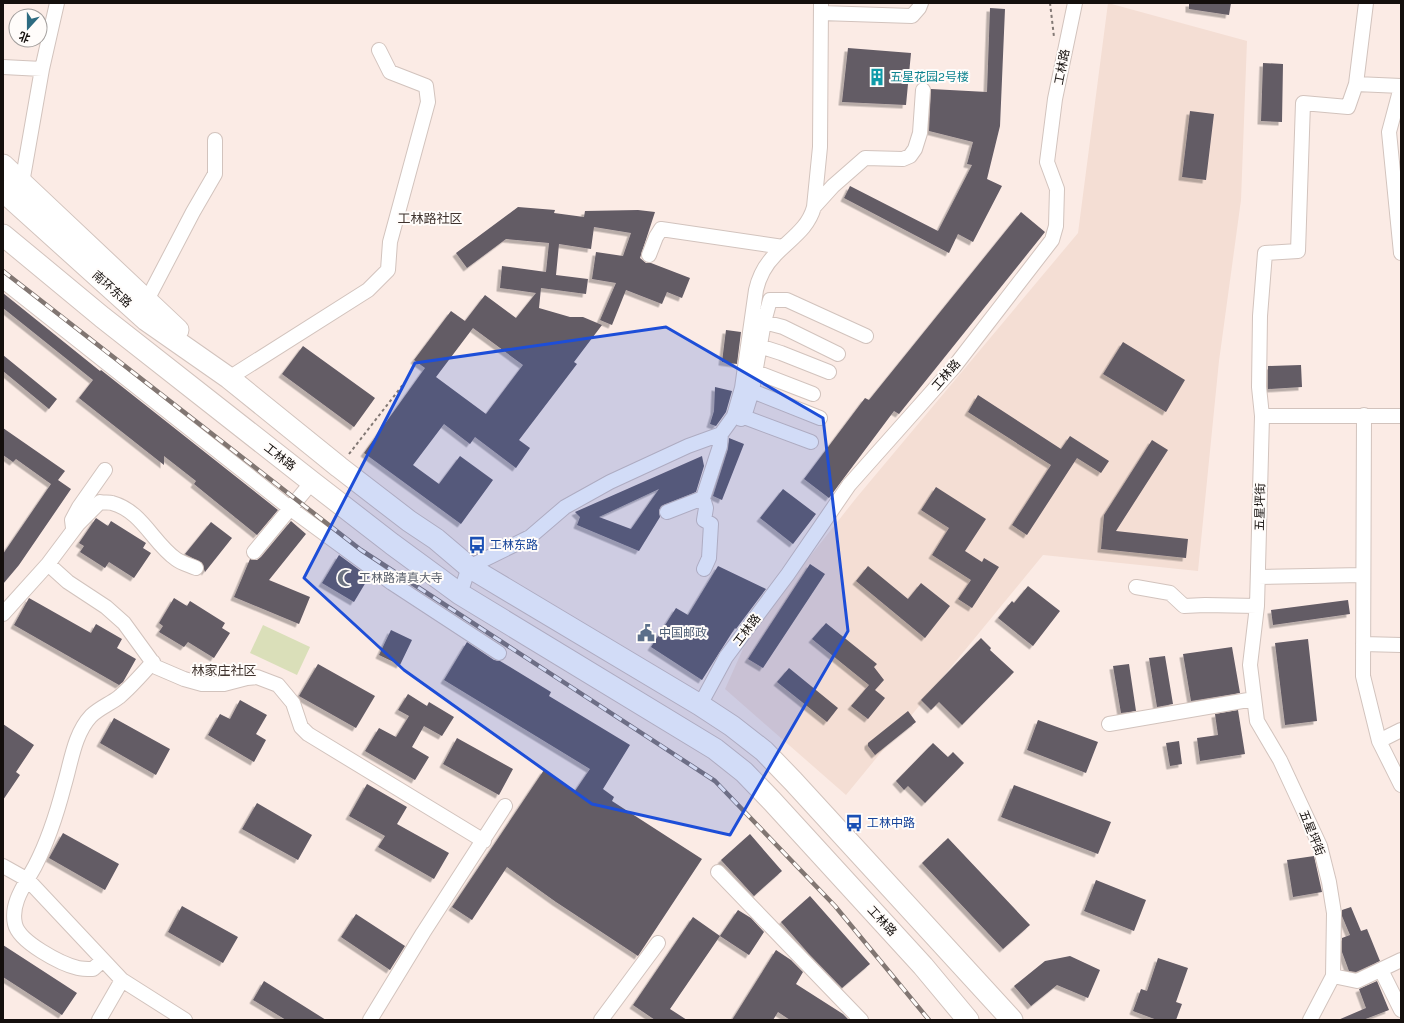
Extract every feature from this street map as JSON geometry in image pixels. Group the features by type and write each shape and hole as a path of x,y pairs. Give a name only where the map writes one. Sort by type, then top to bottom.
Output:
{"highway":[{"path":"3,165 230,378 339,467 409,521 436,539 469,567 700,705 732,726 764,751 1012,1020"},
{"name":"南环东路","path":"3,191 146,320 230,378"},
{"path":"3,235 102,316"},
{"path":"3,251 50,289 102,316"},
{"name":"工林路","path":"102,316 312,482 460,594 703,741 744,772 923,966 968,1020"}],"street":[{"path":"22,183 42,69 57,3"},
{"path":"704,569 709,558 711,524 704,520 706,508 703,498 725,429 738,405 742,388 755,294 759,280 764,269 774,255 807,224 814,207 820,147 821,8 912,16 919,8 921,3"},
{"name":"工林路","path":"700,705 726,657 788,574 849,484 954,367 1052,240 1056,226 1057,189 1047,162 1055,99 1075,3"},
{"path":"1366,3 1356,84 1401,86 1389,132 1401,253"},
{"path":"230,378 368,290 388,270 390,242 428,102 426,86 390,72 379,50"},
{"path":"3,67 42,69"},
{"name":"五星坪街","path":"1310,1020 1333,976 1334,913 1329,882 1320,846 1280,760 1257,721 1250,665 1257,606 1258,577 1262,416 1259,387 1260,316 1265,253 1298,251 1303,103 1348,107 1356,84"},
{"path":"814,207 833,186 865,158 903,159 910,156 915,149 920,133 923,90"},
{"path":"147,300 193,212 215,174 215,140"},
{"path":"649,255 661,229 783,247"},
{"path":"3,281 290,509 392,583 499,653"},
{"path":"460,594 469,567 530,537 565,507 610,482 725,429 744,417 752,392 759,346 770,300 787,300 866,336"},
{"path":"764,322 782,326 838,354"},
{"path":"759,346 829,372"},
{"path":"756,372 813,394"},
{"path":"752,392 820,418"},
{"path":"1364,415 1363,676 1379,741 1401,785"},
{"path":"1262,416 1401,416"},
{"path":"744,417 811,442"},
{"path":"73,530 72,520 79,507 105,470"},
{"path":"254,552 312,482"},
{"path":"667,512 703,498"},
{"path":"3,614 48,564 78,524 100,502 112,503 131,512 141,521 159,544 177,560 196,568"},
{"path":"48,564 68,582 106,607 124,623 156,667 184,679 202,684 224,684 257,676 278,686 293,703 301,727 308,734 484,840"},
{"path":"1258,577 1363,575"},
{"path":"1136,587 1170,592 1184,606 1257,606"},
{"path":"1363,644 1401,645"},
{"path":"103,960 93,969 78,968 60,962 41,951 20,935 15,925 14,911 21,891 42,854 81,731 92,716 120,696 153,662"},
{"path":"1109,724 1254,699"},
{"path":"1379,741 1401,730"},
{"path":"370,1020 423,933 505,806"},
{"path":"3,866 28,880 122,980 184,1020"},
{"path":"718,872 861,1020"},
{"path":"600,1020 658,943"},
{"path":"1333,976 1357,981 1401,960"},
{"path":"1381,970 1401,1010"},
{"path":"99,1020 122,980"}],"path":[{"path":"1050,3 1055,44 1064,55"},
{"path":"339,467 405,382"}],"highlighted area":[{"path":"666,327 823,418 848,631 730,835 592,804 404,670 304,578 415,363"}],"shaded area":[{"path":"1108,3 1247,41 1241,200 1219,361 1198,571 1043,555 846,795 725,689 751,631 857,497 1078,233"}],"green space":[{"path":"263,625 310,647 297,675 250,653"}],"building":[{"path":"1189,3 1231,3 1229,15 1189,9"},
{"path":"990,8 1005,9 1000,126 987,179 1002,186 973,242 958,234 949,253 844,198 850,186 938,231 972,165 967,164 973,142 929,131 931,89 987,92"},
{"name":"五星花园2号楼","path":"848,48 911,53 906,105 842,102"},
{"path":"1263,63 1283,64 1282,122 1261,121"},
{"path":"1190,111 1214,114 1206,180 1182,177"},
{"path":"518,207 555,210 554,213 584,217 585,211 638,210 655,212 640,258 646,263 651,263 690,278 682,298 667,292 662,304 626,290 612,325 600,320 616,283 592,279 596,252 623,256 631,233 594,227 591,249 559,244 556,275 588,279 586,294 541,288 539,308 570,317 583,317 602,325 574,362 577,364 519,440 530,448 516,468 475,437 470,444 444,424 413,465 439,484 460,456 493,480 461,524 364,453 425,368 414,360 451,311 465,321 485,295 516,318 536,293 500,288 502,266 546,272 549,243 506,239 467,268 456,253","holes":["473,328 523,365 486,414 436,377"]},
{"path":"1021,212 1045,232 899,414 894,411 829,498 804,479 865,398 869,400"},
{"path":"3,293 278,510 257,535 194,484 196,481 164,456 164,465 79,398 93,380 3,308"},
{"path":"726,330 741,332 737,364 722,362"},
{"path":"1123,342 1185,380 1166,412 1103,374"},
{"path":"303,346 375,398 354,427 282,374"},
{"path":"3,355 57,399 49,409 3,371"},
{"path":"1301,365 1302,387 1268,389 1268,366"},
{"path":"715,387 732,391 726,412 716,426 710,424 714,411"},
{"path":"978,395 1061,449 1070,436 1109,461 1101,473 1077,458 1027,535 1012,525 1051,465 968,412"},
{"path":"3,428 65,471 58,480 71,489 19,565 3,584 3,554 51,484 16,459 13,462 3,455"},
{"path":"729,438 744,444 722,500 713,496 728,449"},
{"path":"1152,440 1168,450 1116,531 1188,539 1186,558 1101,549 1104,515"},
{"path":"702,456 704,466 696,492 661,506 659,511 660,517 639,551 577,525 580,517 575,512","holes":["659,489 631,529 599,517"]},
{"path":"936,487 986,519 965,551 982,562 984,558 999,567 972,608 958,599 971,580 932,555 949,528 921,510"},
{"path":"783,489 816,514 793,544 760,518"},
{"path":"96,518 108,526 111,521 146,543 143,548 151,553 134,578 109,562 105,568 80,552 84,546 79,543"},
{"path":"291,521 306,534 269,580 310,597 299,624 234,597 250,559 257,560 261,557"},
{"path":"211,522 232,538 205,572 202,563 185,554"},
{"name":"工林路清真大寺","path":"339,555 369,577 354,602 322,583"},
{"path":"810,564 825,574 763,668 748,659"},
{"path":"718,566 766,589 736,629 735,628 702,680 651,647 676,608 688,615"},
{"path":"868,566 908,599 921,583 950,606 925,638 856,581"},
{"path":"1028,586 1060,611 1033,646 998,618 1012,601 1014,603"},
{"path":"29,598 91,633 96,624 122,639 117,648 136,659 123,682 119,685 14,625"},
{"path":"174,598 187,606 190,601 225,623 222,628 230,633 214,658 188,642 184,647 159,632 163,626 159,623"},
{"path":"1348,600 1350,614 1273,625 1271,610"},
{"path":"826,623 877,664 874,667 884,680 875,690 885,698 868,719 851,706 869,685 812,639"},
{"path":"391,630 412,640 400,665 379,655"},
{"path":"981,638 991,648 990,650 1014,672 962,725 939,702 931,710 921,700"},
{"path":"1308,639 1317,721 1285,725 1275,643"},
{"path":"467,642 494,660 500,661 551,692 549,696 630,745 603,789 614,797 612,801 702,859 638,956 556,902 507,867 472,920 452,907 544,770 575,791 590,769 444,680"},
{"path":"1232,647 1240,693 1191,701 1183,654"},
{"path":"1165,656 1173,704 1157,707 1149,658"},
{"path":"318,664 375,696 356,728 299,696"},
{"path":"1129,664 1136,711 1121,713 1113,666"},
{"path":"789,668 838,708 827,722 777,682"},
{"path":"408,694 427,706 429,702 454,717 442,736 424,726 412,747 429,757 415,780 365,751 379,728 396,737 409,716 398,710"},
{"path":"240,700 267,715 256,734 266,740 254,762 208,735 220,714 230,719"},
{"path":"1238,710 1245,754 1200,761 1197,738 1218,735 1215,714"},
{"path":"908,711 916,722 875,755 868,746 868,743"},
{"path":"114,718 170,749 156,775 100,743"},
{"path":"1038,720 1098,742 1086,773 1027,750"},
{"path":"3,724 34,745 16,772 20,775 3,800"},
{"path":"457,738 513,769 499,795 443,764"},
{"path":"1179,741 1182,764 1170,766 1166,743"},
{"path":"933,743 948,757 953,752 964,763 925,803 908,786 904,790 896,781"},
{"path":"367,784 407,807 397,824 449,853 434,879 378,847 385,836 349,816"},
{"path":"1014,785 1111,822 1098,854 1001,817"},
{"path":"257,803 312,835 298,860 242,829"},
{"path":"63,833 119,864 105,890 49,858"},
{"path":"750,834 782,871 754,896 721,860"},
{"path":"948,838 1030,925 1003,949 922,863"},
{"path":"1314,856 1322,892 1293,897 1287,860"},
{"path":"1096,880 1146,900 1134,931 1084,911"},
{"path":"810,896 870,964 842,988 781,922"},
{"path":"182,906 238,937 223,963 168,932"},
{"path":"1351,907 1361,931 1367,929 1380,961 1356,972 1349,971 1342,952 1342,938 1350,935 1342,916 1342,910"},
{"path":"738,910 751,918 764,932 749,955 720,936"},
{"path":"356,914 405,946 390,970 341,937"},
{"path":"693,917 720,936 670,1009 687,1020 655,1020 633,1005"},
{"path":"3,945 77,993 62,1015 3,977"},
{"path":"776,950 791,960 803,972 796,984 843,1014 849,1020 790,1020 778,1012 773,1020 732,1020"},
{"path":"1070,956 1100,970 1088,998 1057,985 1031,1006 1014,986 1045,961"},
{"path":"1158,958 1188,968 1176,1002 1182,1004 1176,1020 1157,1020 1133,1011 1141,989 1147,991"},
{"path":"264,981 326,1020 286,1020 253,1000"},
{"path":"1377,981 1389,1010 1363,1020 1338,1020 1366,1008 1359,989"}],"railway":[{"path":"3,271 361,550 715,781 835,906 929,1020"}],"place":[{"name":"五星花园2号楼","path":"877,77"},
{"name":"工林东路","path":"477,545"},
{"name":"工林路清真大寺","path":"346,578"},
{"name":"中国邮政","path":"646,633"},
{"name":"工林中路","path":"854,823"}],"district":[{"name":"工林路社区","path":"430,218"},
{"name":"林家庄社区","path":"224,670"}]}
